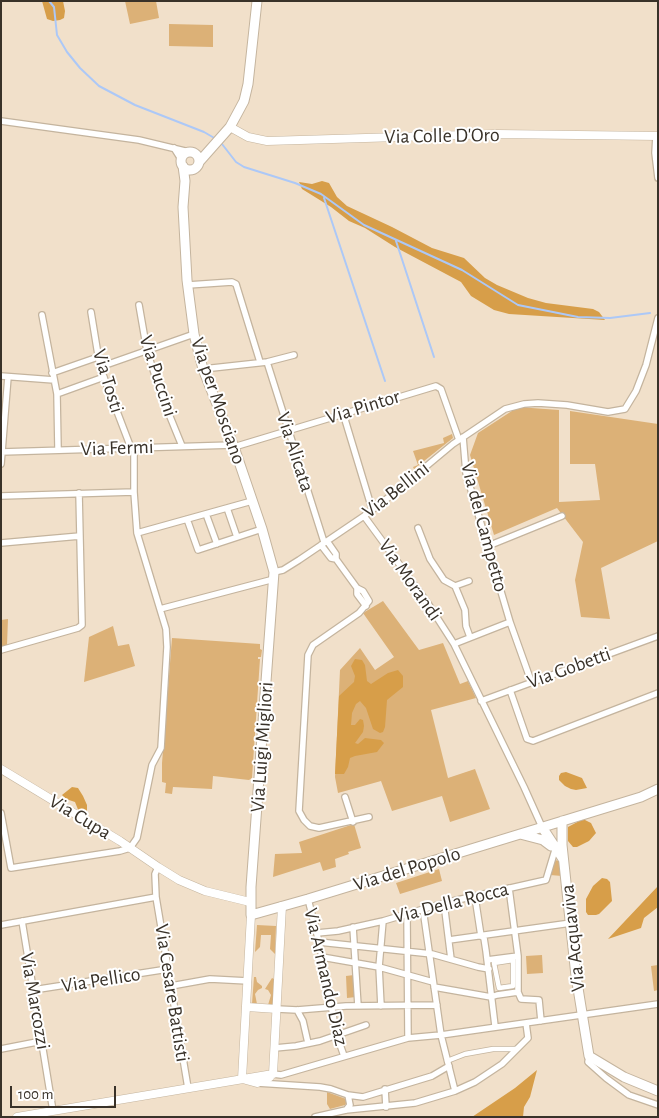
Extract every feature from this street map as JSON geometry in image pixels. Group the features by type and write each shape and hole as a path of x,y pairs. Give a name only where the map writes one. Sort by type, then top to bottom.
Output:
{"main road":[{"path":"185,181 230,127 240,110 248,84 257,1"},
{"path":"196,166 187,169 182,163 184,154 214,147"},
{"path":"191,152 198,157 196,166"},
{"name":"Via per Mosciano","path":"182,163 185,181 183,207 188,285 194,334 203,369 233,446 262,529 274,575"},
{"name":"Via Luigi Migliori","path":"251,914 250,902 274,575"},
{"name":"Via del Popolo","path":"251,914 308,899 641,797 658,788"},
{"name":"Via Acquaviva","path":"559,847 562,821"},
{"name":"Via Acquaviva","path":"546,826 558,834 559,847 564,861 581,1014 589,1056"},
{"path":"520,834 543,840 559,847"},
{"path":"589,1056 624,1077 658,1091"}],"street":[{"path":"1,121 139,140 191,152"},
{"name":"Via Colle D'Oro","path":"230,127 248,137 267,141 497,134 657,136"},
{"path":"657,136 655,153 658,178"},
{"path":"174,148 182,163"},
{"name":"Via Alicata","path":"188,285 232,282 236,284 288,430 324,542 336,554 336,560 357,588 357,594 366,606 313,645 308,655 299,811 310,826 319,828 353,822"},
{"name":"Via Puccini","path":"139,305 147,351 162,397 182,446"},
{"name":"Via Tosti","path":"91,312 100,367 133,448"},
{"path":"42,315 57,394 58,449"},
{"name":"Via del Campetto","path":"531,681 510,622 466,473 461,438 498,412 512,406 524,404 567,405 608,412 625,408 636,391 646,364 658,318"},
{"path":"100,367 194,334"},
{"path":"203,369 264,362 294,355"},
{"path":"52,372 98,357"},
{"path":"1,464 4,376 54,380"},
{"path":"57,394 104,377"},
{"name":"Via Pintor","path":"233,446 436,386 441,389 461,438"},
{"path":"343,413 372,509"},
{"name":"Via Bellini","path":"160,609 274,575 364,516 461,438"},
{"name":"Via Fermi","path":"2,452 58,449 233,446"},
{"path":"1,813 11,868 120,851 130,848 137,838 152,765 161,748 167,647 166,629 137,533 133,448"},
{"path":"1,496 134,492"},
{"path":"1,650 81,626 79,493"},
{"path":"137,533 252,500"},
{"path":"227,508 238,537"},
{"path":"206,514 217,544"},
{"name":"Via Morandi","path":"364,516 454,644"},
{"path":"488,546 562,516"},
{"path":"187,519 198,550 262,529"},
{"path":"418,528 430,559 444,580 455,586 465,610 466,626 470,637"},
{"path":"1,543 80,536"},
{"path":"455,586 469,581"},
{"path":"510,622 454,644 524,787 546,826"},
{"name":"Via Gobetti","path":"481,700 658,636"},
{"path":"510,690 527,739 533,741 658,693"},
{"name":"Via Cupa","path":"1,770 158,867 196,888 250,902"},
{"path":"345,797 353,822 369,817"},
{"name":"Via Della Rocca","path":"317,933 383,921 444,903 546,880 559,847"},
{"name":"Via Cesare Battisti","path":"158,867 155,874 156,897 188,1088"},
{"path":"509,888 515,931 518,992 521,999 539,1000 542,1021"},
{"path":"1,925 156,897"},
{"path":"475,897 488,960 495,1026"},
{"name":"Via Armando Diaz","path":"308,899 319,942 330,1007 344,1056"},
{"path":"444,903 451,959"},
{"path":"282,906 274,1074 281,1082 292,1085"},
{"path":"422,909 441,1035 456,1091"},
{"path":"242,1079 251,914"},
{"path":"407,914 408,1038"},
{"name":"Via Marcozzi","path":"22,921 54,1111"},
{"path":"381,1006 379,967 383,921"},
{"path":"449,940 571,923"},
{"path":"353,927 358,1006"},
{"path":"319,942 429,954 478,968 489,969"},
{"path":"322,957 379,967 434,985 491,997 518,992"},
{"path":"516,958 513,986 499,988 494,963 516,958"},
{"path":"488,960 516,958"},
{"name":"Via Pellico","path":"33,990 168,969"},
{"path":"171,986 210,979 248,981"},
{"path":"17,1117 242,1079 274,1074 281,1075 408,1038 658,1004"},
{"path":"247,1007 297,1010 330,1007 437,1005"},
{"path":"297,1010 303,1022 308,1043"},
{"path":"314,1117 346,1110 415,1104 456,1091 475,1082 502,1064 528,1038 526,1023"},
{"path":"275,1048 296,1046 337,1036 366,1025"},
{"path":"1,1049 42,1041"},
{"path":"242,1079 257,1083 320,1087 358,1097 432,1076 448,1063 474,1052 505,1048 516,1049"},
{"path":"589,1056 588,1062 629,1095 658,1105"},
{"path":"257,1083 274,1074"},
{"path":"384,1089 386,1107"},
{"path":"346,1110 350,1105 348,1095"}],"shaded area":[{"path":"42,1 63,1 64,18 53,21 47,19"},
{"path":"125,1 156,1 159,18 130,24"},
{"path":"169,24 213,25 213,47 169,46"},
{"path":"322,181 329,183 337,197 347,206 432,248 464,258 485,278 497,285 528,298 546,303 593,309 599,312 605,320 509,314 494,310 471,296 461,282 395,247 365,228 349,221 302,189 299,182 312,184"},
{"path":"518,407 559,410 559,502 600,500 595,464 570,464 570,411 658,424 658,541 601,568 610,619 581,617 575,580 583,542 557,508 494,535 470,455 478,433"},
{"path":"452,434 453,438 414,469 413,467 418,465 413,451 444,443 443,438"},
{"path":"383,601 419,650 443,643 460,684 468,681 476,698 431,710 448,778 475,769 490,809 450,822 442,796 392,811 381,781 338,793 335,777 340,670 360,648 375,670 394,657 363,613"},
{"path":"8,619 7,645 1,647 1,620"},
{"path":"113,626 118,646 129,644 135,666 84,682 89,637"},
{"path":"172,638 260,644 260,649 262,650 261,657 258,657 260,659 252,778 249,780 213,776 212,789 173,787 172,794 165,793 166,783 162,782 162,763"},
{"path":"355,659 362,660 365,665 367,681 371,684 388,673 398,670 403,676 403,687 387,700 383,732 380,733 373,729 366,708 360,701 356,704 352,713 351,725 355,725 360,719 363,720 364,726 363,732 355,743 358,744 365,738 381,740 384,743 377,752 350,758 344,774 335,774 339,696 354,682 355,676 351,666"},
{"path":"566,772 582,778 587,788 576,790 565,786 559,780 559,776 561,773"},
{"path":"72,787 78,788 83,796 87,805 85,813 79,812 75,802 66,799 62,795"},
{"path":"581,820 591,823 596,833 589,841 573,847 568,841 568,827"},
{"path":"354,824 361,848 335,859 336,867 323,871 320,862 273,877 275,854 302,853 299,842"},
{"path":"555,860 559,861 562,876 550,875"},
{"path":"439,869 442,881 400,894 396,883"},
{"path":"602,878 610,882 612,901 599,914 588,915 586,912 586,899 593,886"},
{"path":"658,886 658,907 644,918 641,928 608,939"},
{"path":"257,925 276,926 275,954 270,949 271,935 261,935 260,947 255,952"},
{"path":"542,955 543,973 527,974 526,956"},
{"path":"658,965 658,990 654,991 651,966"},
{"path":"354,975 356,997 347,998 346,976"},
{"path":"254,977 262,986 255,994 257,1004 252,1004"},
{"path":"272,978 274,979 273,1005 268,1005 271,995 265,989"},
{"path":"537,1070 530,1097 524,1107 523,1117 472,1117 515,1088"},
{"path":"327,1092 346,1099 347,1102 345,1105 330,1109 327,1104"}],"waterway":[{"path":"49,1 54,7 57,35 67,52 80,68 99,86 135,105 204,132 216,139"},
{"path":"222,144 236,162 244,167 295,183 321,194 364,225 462,270 518,305 578,317 610,318 650,313"},
{"path":"324,198 385,381"},
{"path":"396,241 434,357"}]}
